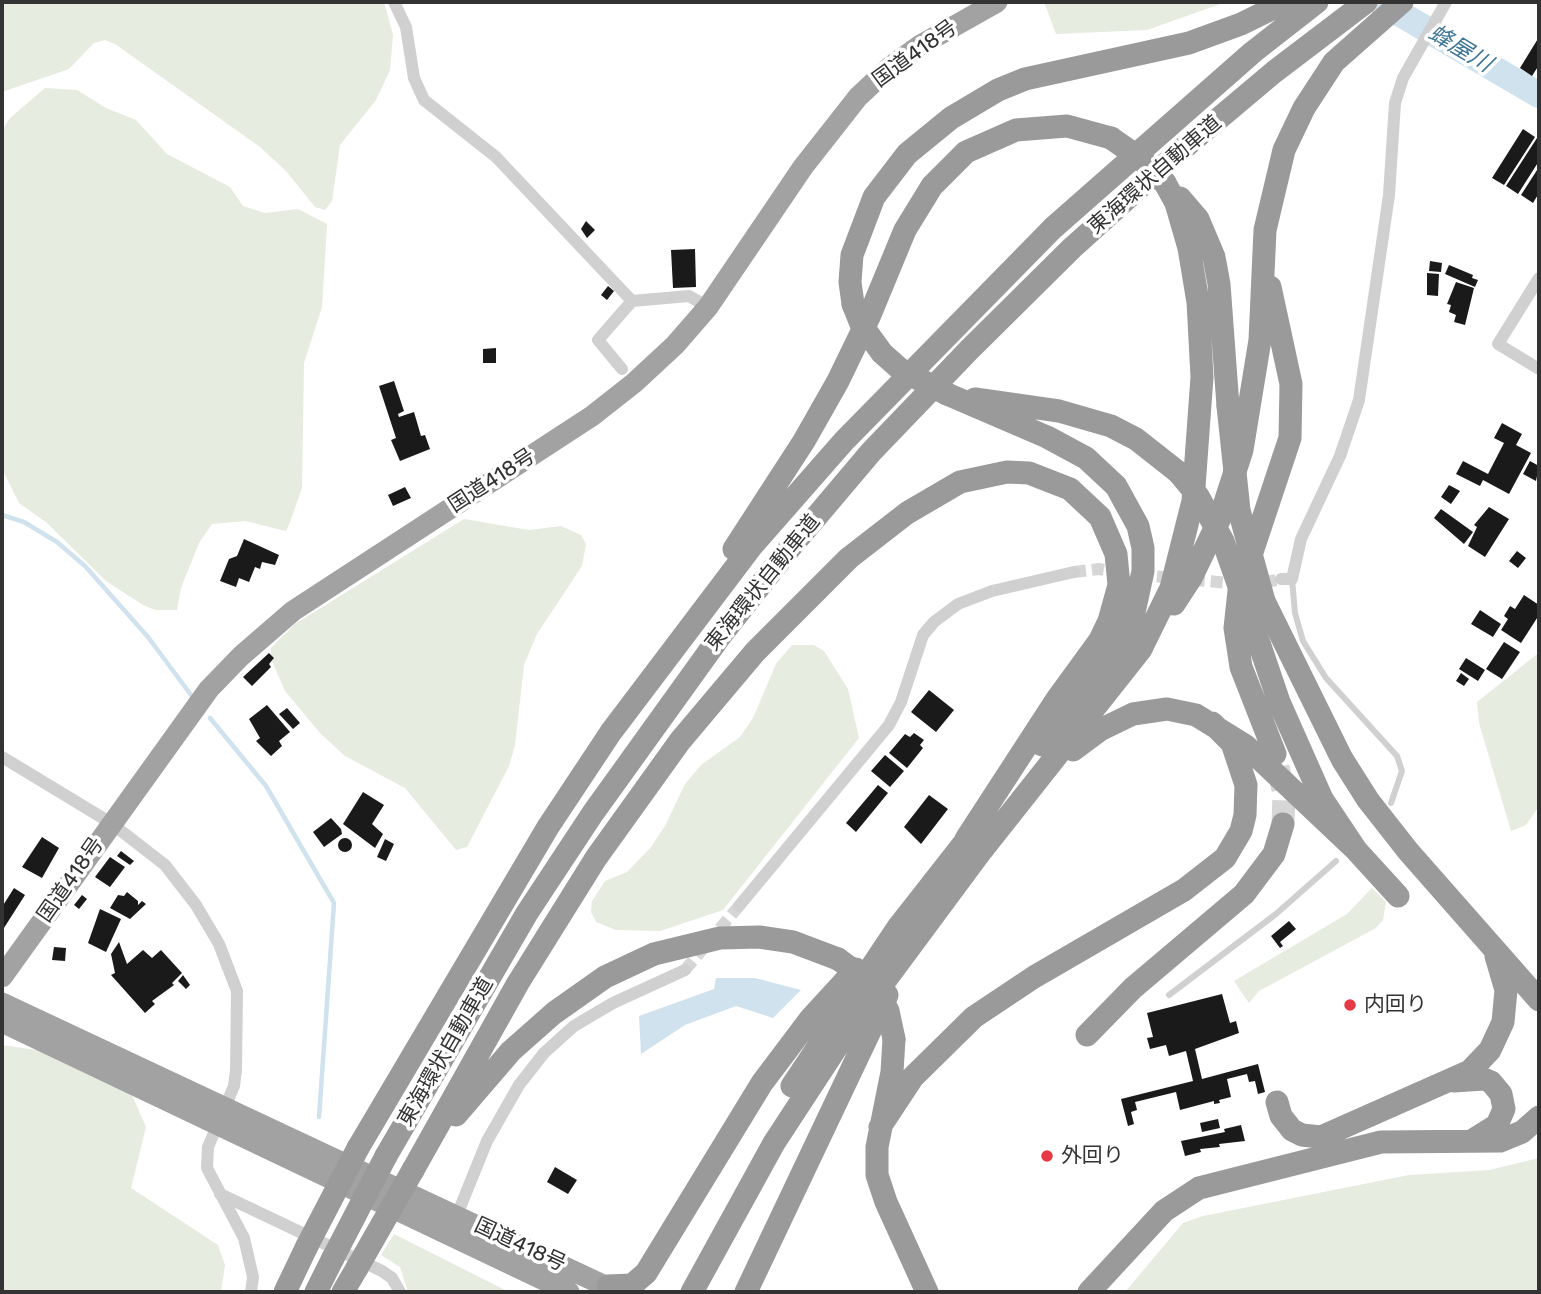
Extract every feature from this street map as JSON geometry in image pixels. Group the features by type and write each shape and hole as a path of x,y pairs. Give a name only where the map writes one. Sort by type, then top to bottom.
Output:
{"highway":[{"name":"国道418号","path":"2,977 209,689 293,611 592,416 675,345 708,307 803,167 858,97 890,67 919,46 997,2"},
{"name":"東海環状自動車道","path":"285,1292 358,1148 548,827 611,732 751,547 844,441 1053,228 1253,52 1317,2"},
{"name":"東海環状自動車道","path":"316,1292 386,1156 527,914 593,813 706,655 789,549 871,452 978,340 1082,239 1274,72 1367,2"},
{"path":"613,1289 640,1280 660,1252 762,1083 819,1010 907,932 1029,789 1141,649 1191,578 1230,489 1256,379 1263,308 1264,249 1273,186 1292,131 1334,62 1402,2"},
{"path":"966,839 1092,682 1122,640 1140,593 1143,548 1138,526 1122,495 1086,458 1047,437 947,394 900,369 882,353 861,324 853,304 850,282 852,255 864,218 874,197 907,155 951,118 998,90 1025,79 1189,43 1277,7"},
{"path":"611,732 804,441 869,317 905,230 932,186 966,152 1016,130 1068,126 1111,138 1141,159 1198,219 1214,257 1240,510 1264,601 1354,780 1393,834 1539,1000"},
{"path":"1141,649 1171,589 1178,562 1192,501 1201,417 1200,341 1194,272 1183,225 1165,183"},
{"path":"1264,249 1288,357 1292,410 1284,463 1239,591 1235,628 1241,667 1275,754"},
{"path":"947,394 1086,418 1136,439 1178,472 1211,515 1223,541 1279,702 1346,855"},
{"path":"343,1292 518,983 596,858 680,741 755,652 830,575 907,513 960,482 996,473 1029,473 1070,489 1100,517 1116,554 1119,585 1112,612 1100,640 1057,699 966,839 686,1289"},
{"path":"1029,789 1078,745 1100,730 1133,714 1167,709 1196,715 1246,746 1346,855 1398,896"},
{"path":"880,1126 912,1077 974,1017 1034,977 1184,890 1225,858 1243,823 1246,785 1232,744 1212,723"},
{"path":"1087,1035 1146,976 1244,894 1273,854 1283,824"},
{"path":"746,1289 907,932"},
{"path":"413,1170 475,1091 511,1051 554,1013 605,977 654,954 720,938 777,938 810,947 838,959 860,975 881,998 888,1012 894,1039 892,1072 880,1126 876,1162 880,1188 928,1292"},
{"path":"1277,1102 1281,1116 1292,1130 1301,1135 1321,1137 1447,1083 1480,1062 1503,1022 1506,990 1490,943"},
{"name":"国道418号","path":"2,1003 569,1292"},
{"name":"国道418号","path":"2,1021 457,1215 613,1289"},
{"path":"1447,1083 1484,1079 1497,1087 1504,1101 1497,1125 1482,1137 1463,1142"},
{"path":"1089,1292 1164,1211 1199,1188 1381,1142 1490,1142 1511,1137 1539,1117"},
{"path":"656,1292 653,1271 660,1252"}],"street":[{"path":"394,2 406,27 414,78 424,100 496,157 632,301"},
{"path":"1287,579 1301,539 1340,456 1359,400 1389,195 1395,103 1404,78 1446,2"},
{"path":"1539,278 1498,344 1539,369"},
{"path":"622,369 598,340 632,301 690,296 708,307"},
{"path":"739,906 889,725 905,692 923,635 934,622 958,604 992,591 1074,572"},
{"path":"2,757 111,823 165,865 196,905 219,944 237,991 236,1070 208,1147 207,1168 244,1238 253,1277 251,1292"},
{"path":"457,1215 486,1141 519,1084 544,1053 574,1027 613,1003 685,970"},
{"path":"220,1194 382,1270 392,1278 400,1292"}],"lane":[{"path":"1287,579 1303,642 1326,678 1398,756 1402,771 1391,803"},
{"path":"1169,995 1276,914 1346,855"}],"shaded area":[{"path":"2,2 384,2 393,35 390,70 376,100 340,145 332,201 325,210 315,207 286,171 260,147 115,44 105,40 94,43 69,69 2,92"},
{"path":"1044,2 1226,2 1147,30 1056,34"},
{"path":"45,88 77,90 106,108 136,120 167,154 230,187 243,206 265,213 298,209 327,224 322,307 304,363 302,488 290,522 286,531 245,521 212,524 199,543 181,588 177,610 155,610 106,581 47,523 19,503 2,469 2,131 10,118"},
{"path":"464,519 529,530 561,526 581,535 586,544 582,566 537,634 524,665 515,745 509,766 467,847 456,850 405,788 345,756 320,733 285,691 271,659 271,648 295,624"},
{"path":"792,645 814,645 824,651 848,689 859,738 723,910 660,931 616,930 596,922 591,912 592,901 605,881 627,872 651,847 665,826 685,784 701,765 740,737 753,718 776,664"},
{"path":"1539,655 1539,806 1526,825 1511,831 1479,723 1477,702"},
{"path":"1372,888 1386,902 1383,920 1376,928 1259,991 1249,1003 1234,981 1347,914"},
{"path":"2,1045 64,1054 126,1081 146,1127 131,1188 218,1245 225,1265 221,1292 2,1292"},
{"path":"1539,1158 1539,1292 1125,1292 1183,1223 1203,1216 1409,1175 1489,1170"},
{"path":"394,1234 507,1292 408,1292 400,1267 381,1255"}],"water":[{"path":"716,978 755,978 801,990 773,1018 736,1006 685,1025 641,1054 639,1016 714,989"}],"building":[{"path":"1539,37 1539,65 1532,76 1520,68"},
{"path":"1523,129 1535,137 1504,185 1492,178"},
{"path":"1537,138 1539,161 1518,194 1506,186"},
{"path":"1539,167 1539,193 1533,203 1521,195"},
{"path":"586,221 595,230 587,238 581,229"},
{"path":"695,249 696,287 673,288 671,250"},
{"path":"1430,261 1442,263 1441,272 1429,271"},
{"path":"1449,265 1473,275 1472,278 1478,280 1475,287 1445,274"},
{"path":"1427,273 1439,274 1438,296 1427,295"},
{"path":"1456,282 1474,288 1465,325 1454,322 1456,315 1449,312 1451,305 1447,304"},
{"path":"608,286 614,291 607,300 601,295"},
{"path":"496,348 496,363 483,363 483,349"},
{"path":"394,381 404,411 398,414 399,417 414,412 421,436 425,435 430,449 400,461 391,440 396,438 379,386"},
{"path":"1502,423 1522,434 1516,445 1531,453 1509,494 1483,480 1480,486 1456,474 1463,461 1488,474 1504,443 1494,438"},
{"path":"1530,461 1539,466 1536,481 1523,474"},
{"path":"1449,485 1460,491 1451,504 1441,497"},
{"path":"405,487 411,498 393,506 388,495"},
{"path":"1489,507 1509,519 1485,557 1468,546 1477,527 1474,525"},
{"path":"1441,509 1473,532 1464,544 1434,518"},
{"path":"244,539 279,555 275,565 262,562 260,569 255,567 249,582 239,578 236,587 220,581 229,559 237,556"},
{"path":"1517,551 1526,558 1518,568 1509,561"},
{"path":"1524,595 1539,605 1539,615 1521,643 1501,630 1508,619 1504,616 1510,606 1515,609"},
{"path":"1480,610 1501,624 1493,637 1471,624"},
{"path":"1504,642 1520,652 1502,679 1486,669"},
{"path":"269,653 274,658 269,664 271,667 252,686 243,677"},
{"path":"1466,658 1485,670 1478,681 1459,669"},
{"path":"1461,673 1469,679 1464,686 1456,681"},
{"path":"929,690 954,710 936,732 911,712"},
{"path":"267,705 290,732 279,741 282,746 271,756 256,741 260,738 249,719"},
{"path":"287,708 300,723 293,729 279,714"},
{"path":"914,733 924,740 920,745 923,748 907,768 889,753 905,734 910,737"},
{"path":"885,755 904,771 890,787 871,771"},
{"path":"878,785 888,793 856,832 846,823"},
{"path":"363,792 384,805 372,824 383,834 375,848 343,824"},
{"path":"929,795 948,809 921,844 904,827"},
{"path":"331,818 342,834 324,847 313,832"},
{"path":"42,837 59,848 42,878 22,867"},
{"path":"342,838 348,838 352,845 348,852 342,852 338,848 338,842"},
{"path":"385,839 394,844 386,861 377,857"},
{"path":"121,851 134,861 130,865 117,856"},
{"path":"110,857 125,867 110,887 95,877"},
{"path":"14,888 25,895 2,931 2,907"},
{"path":"127,892 138,901 138,905 142,901 146,904 130,919 110,908 118,895 124,896"},
{"path":"82,895 87,899 79,909 74,905"},
{"path":"100,909 121,919 106,952 88,943"},
{"path":"1289,921 1296,929 1280,942 1283,946 1280,948 1271,936"},
{"path":"119,942 127,964 143,950 152,958 161,950 182,973 172,983 174,985 152,1001 155,1004 145,1013 111,975 115,973 111,954"},
{"path":"54,947 66,948 65,961 52,960"},
{"path":"183,975 190,985 186,989 178,981"},
{"path":"1222,994 1230,1023 1236,1021 1239,1033 1195,1049 1202,1079 1258,1064 1265,1092 1258,1094 1255,1081 1249,1082 1247,1074 1227,1079 1231,1097 1219,1100 1220,1103 1214,1104 1214,1101 1180,1110 1176,1092 1135,1102 1137,1110 1131,1112 1134,1124 1128,1126 1121,1099 1193,1081 1186,1051 1169,1056 1166,1045 1150,1049 1147,1038 1153,1037 1147,1013"},
{"path":"1218,1119 1220,1128 1202,1132 1200,1123"},
{"path":"1241,1125 1245,1141 1219,1144 1220,1147 1200,1149 1201,1152 1185,1156 1181,1141 1225,1132 1224,1129"},
{"path":"555,1167 577,1180 568,1194 547,1182"}],"waterway":[{"name":"蜂屋川","path":"1380,2 1539,95"},
{"path":"2,515 24,522 57,542 85,566 148,637 191,695"},
{"path":"210,718 266,786 334,903 319,1117"}],"tunnel":[{"path":"1074,572 1099,569 1121,573"},
{"path":"1139,575 1252,585 1281,579"},
{"path":"1278,767 1284,794 1283,824"},
{"path":"685,970 739,906"}],"place":[{"name":"内回り","path":"1350,1005"},
{"name":"外回り","path":"1047,1156"}]}
